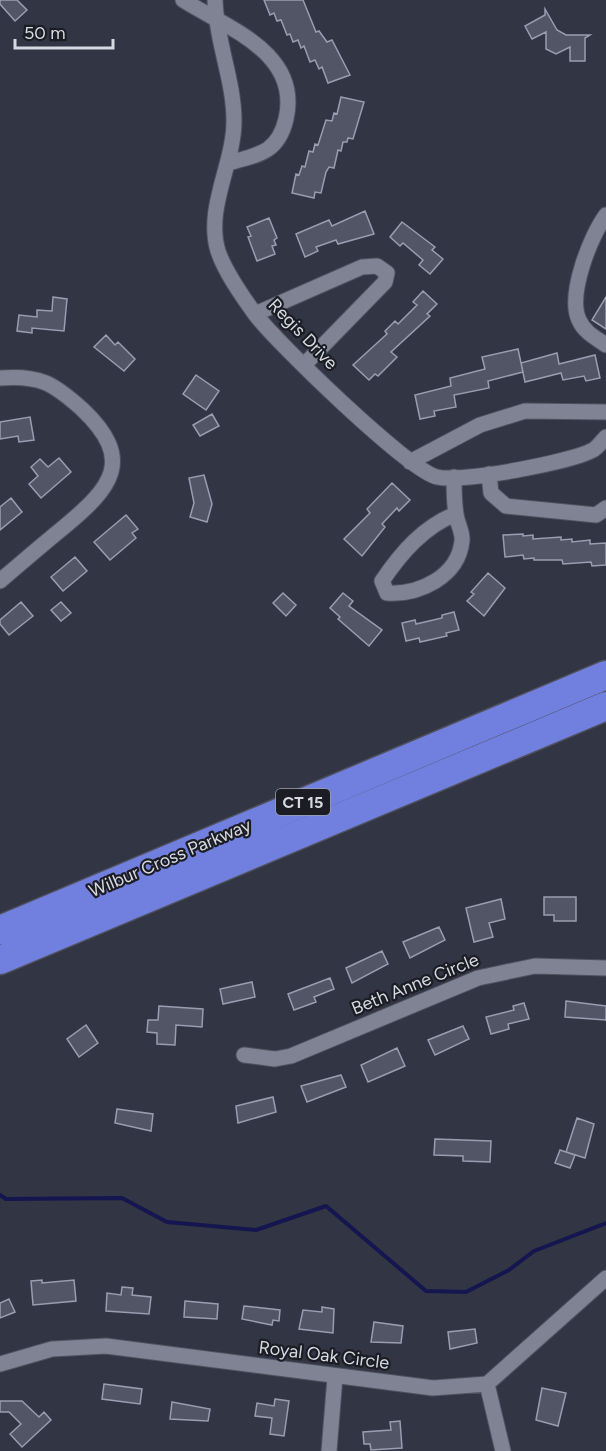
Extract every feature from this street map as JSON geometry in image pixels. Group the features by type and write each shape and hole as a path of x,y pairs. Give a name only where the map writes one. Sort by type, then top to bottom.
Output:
{"highway":[{"path":"469,732 505,707 561,681 606,654"},
{"name":"Wilbur Cross Parkway","path":"0,930 606,675"},
{"name":"Wilbur Cross Parkway","path":"0,960 606,706"}],"street":[{"path":"183,0 215,21 248,36 281,69 290,102 283,132 266,153 228,163"},
{"name":"Regis Drive","path":"215,0 215,21 234,121 228,163 216,209 218,250 255,314 304,365 411,462 437,477 489,474 573,458 595,449 606,437"},
{"path":"606,214 582,265 576,304 578,319 586,331 606,345"},
{"path":"255,314 362,267 377,266 387,273 385,282 304,365"},
{"path":"0,378 23,376 43,380 59,388 104,432 111,449 112,464 109,480 90,506 0,581"},
{"path":"411,462 480,425 525,411 606,412"},
{"path":"489,474 491,493 506,506 596,515 606,508"},
{"path":"454,477 456,514 463,538 459,558 433,585 404,594 387,593 382,581 392,566 428,528 456,514"},
{"name":"Beth Anne Circle","path":"244,1055 260,1059 291,1056 450,989 506,970 535,966 606,968"},
{"path":"503,1451 487,1384 606,1278"},
{"name":"Royal Oak Circle","path":"0,1364 52,1348 106,1346 433,1389 487,1384"},
{"path":"329,1451 335,1377"}],"building":[{"path":"0,0 17,0 27,10 15,21 0,4"},
{"path":"264,0 303,0 316,32 319,31 327,42 332,40 350,75 328,83 322,67 319,69 315,60 310,62 304,46 301,48 298,40 293,42 290,34 287,35 281,20 277,21 274,13 270,15"},
{"path":"545,9 557,30 566,35 590,35 585,38 585,61 570,61 570,47 556,54 546,49 546,32 532,39 525,26 545,15"},
{"path":"341,97 364,102 353,139 348,138 347,142 343,142 341,151 338,150 334,168 329,167 326,172 321,193 315,192 314,198 292,193 296,174 299,175 302,166 305,167 309,151 313,152 315,144 318,145 326,120 332,121 334,113 337,114"},
{"path":"365,211 374,234 338,244 336,240 316,247 318,251 305,257 296,234 329,220 332,226"},
{"path":"269,218 277,238 274,240 276,245 272,246 275,254 257,261 248,237 251,236 247,227"},
{"path":"402,222 435,247 432,250 443,259 430,274 419,265 423,260 403,243 400,246 390,237"},
{"path":"423,291 437,304 427,314 430,316 391,352 397,357 378,376 375,374 369,380 353,365 387,334 385,331 395,321 398,324 417,305 413,302"},
{"path":"53,297 67,299 64,331 32,328 32,333 17,331 19,315 37,317 37,310 52,311"},
{"path":"606,297 606,329 592,320"},
{"path":"106,335 115,345 118,342 135,359 124,371 94,347"},
{"path":"518,349 523,372 488,381 489,388 454,395 456,407 434,411 435,416 420,419 415,395 451,386 450,378 485,369 482,357"},
{"path":"557,353 559,364 595,355 600,378 586,381 584,376 563,380 561,373 525,382 521,363"},
{"path":"196,375 219,391 206,410 183,394"},
{"path":"212,414 219,426 200,436 193,425"},
{"path":"30,417 34,440 19,442 18,436 0,439 0,422"},
{"path":"59,458 71,472 41,498 29,484 38,476 31,467 40,459 48,467"},
{"path":"204,475 212,504 207,522 190,517 194,503 189,478"},
{"path":"392,483 410,500 399,511 397,508 382,524 385,527 362,556 344,539 370,513 367,509"},
{"path":"11,498 22,512 0,530 0,507"},
{"path":"126,515 138,529 132,533 136,538 110,560 94,542"},
{"path":"523,534 523,536 533,535 533,539 561,537 561,540 572,539 572,542 590,540 590,544 606,543 606,565 592,566 591,562 563,564 562,560 524,559 523,555 505,557 503,535"},
{"path":"75,557 87,571 63,591 51,577"},
{"path":"488,573 505,588 484,616 467,601 474,594 471,592"},
{"path":"283,593 296,605 286,616 273,603"},
{"path":"343,593 353,601 349,606 382,630 369,646 338,619 340,617 330,608"},
{"path":"21,602 33,616 9,635 0,624 0,620"},
{"path":"61,602 71,613 61,621 51,610"},
{"path":"454,612 459,630 446,633 447,636 420,642 419,638 406,641 402,623 415,620 416,624 442,618 442,615"},
{"path":"544,897 576,897 576,921 554,921 554,915 544,915"},
{"path":"501,899 505,919 489,923 493,937 474,942 466,908"},
{"path":"439,927 445,940 410,958 403,942"},
{"path":"382,951 388,964 352,983 346,968"},
{"path":"330,978 334,989 314,997 316,1002 294,1010 288,994"},
{"path":"252,982 255,997 223,1004 220,989"},
{"path":"566,1001 606,1006 606,1020 565,1017"},
{"path":"524,1003 529,1019 508,1024 509,1029 491,1034 486,1017 514,1010 513,1006"},
{"path":"159,1006 203,1009 202,1027 176,1025 175,1045 157,1044 157,1033 147,1032 148,1020 158,1020"},
{"path":"86,1025 98,1043 79,1057 67,1039"},
{"path":"463,1026 469,1039 435,1055 428,1040"},
{"path":"397,1048 405,1066 368,1082 361,1065"},
{"path":"341,1075 346,1087 307,1102 301,1086"},
{"path":"273,1097 276,1112 238,1123 236,1106"},
{"path":"117,1109 153,1114 151,1131 115,1123"},
{"path":"577,1118 594,1124 585,1158 566,1152"},
{"path":"435,1139 491,1141 490,1162 463,1161 463,1156 434,1155"},
{"path":"560,1150 575,1155 570,1168 555,1163"},
{"path":"42,1280 42,1283 74,1280 76,1301 33,1305 31,1281"},
{"path":"122,1287 133,1288 132,1295 151,1297 149,1314 106,1311 107,1293 121,1295"},
{"path":"9,1299 15,1312 0,1318 0,1303"},
{"path":"185,1301 218,1304 217,1319 184,1317"},
{"path":"244,1306 280,1310 279,1321 273,1320 272,1325 242,1319"},
{"path":"322,1307 334,1309 333,1333 299,1329 303,1310 322,1312"},
{"path":"374,1322 403,1326 401,1343 371,1342"},
{"path":"475,1329 477,1343 450,1349 448,1332"},
{"path":"104,1384 142,1389 140,1404 102,1399"},
{"path":"542,1388 566,1393 558,1426 536,1420"},
{"path":"275,1399 289,1401 284,1436 270,1434 272,1418 255,1416 257,1403 274,1406"},
{"path":"0,1401 22,1401 39,1417 44,1412 51,1420 22,1447 10,1434 21,1424 9,1412 0,1412"},
{"path":"172,1402 210,1409 208,1421 170,1419"},
{"path":"400,1421 402,1448 371,1450 370,1444 364,1444 363,1432 391,1430 390,1422"}],"waterway":[{"path":"0,1195 6,1199 122,1198 167,1222 256,1230 326,1206 426,1291 466,1292 509,1270 534,1251 606,1223"}]}
